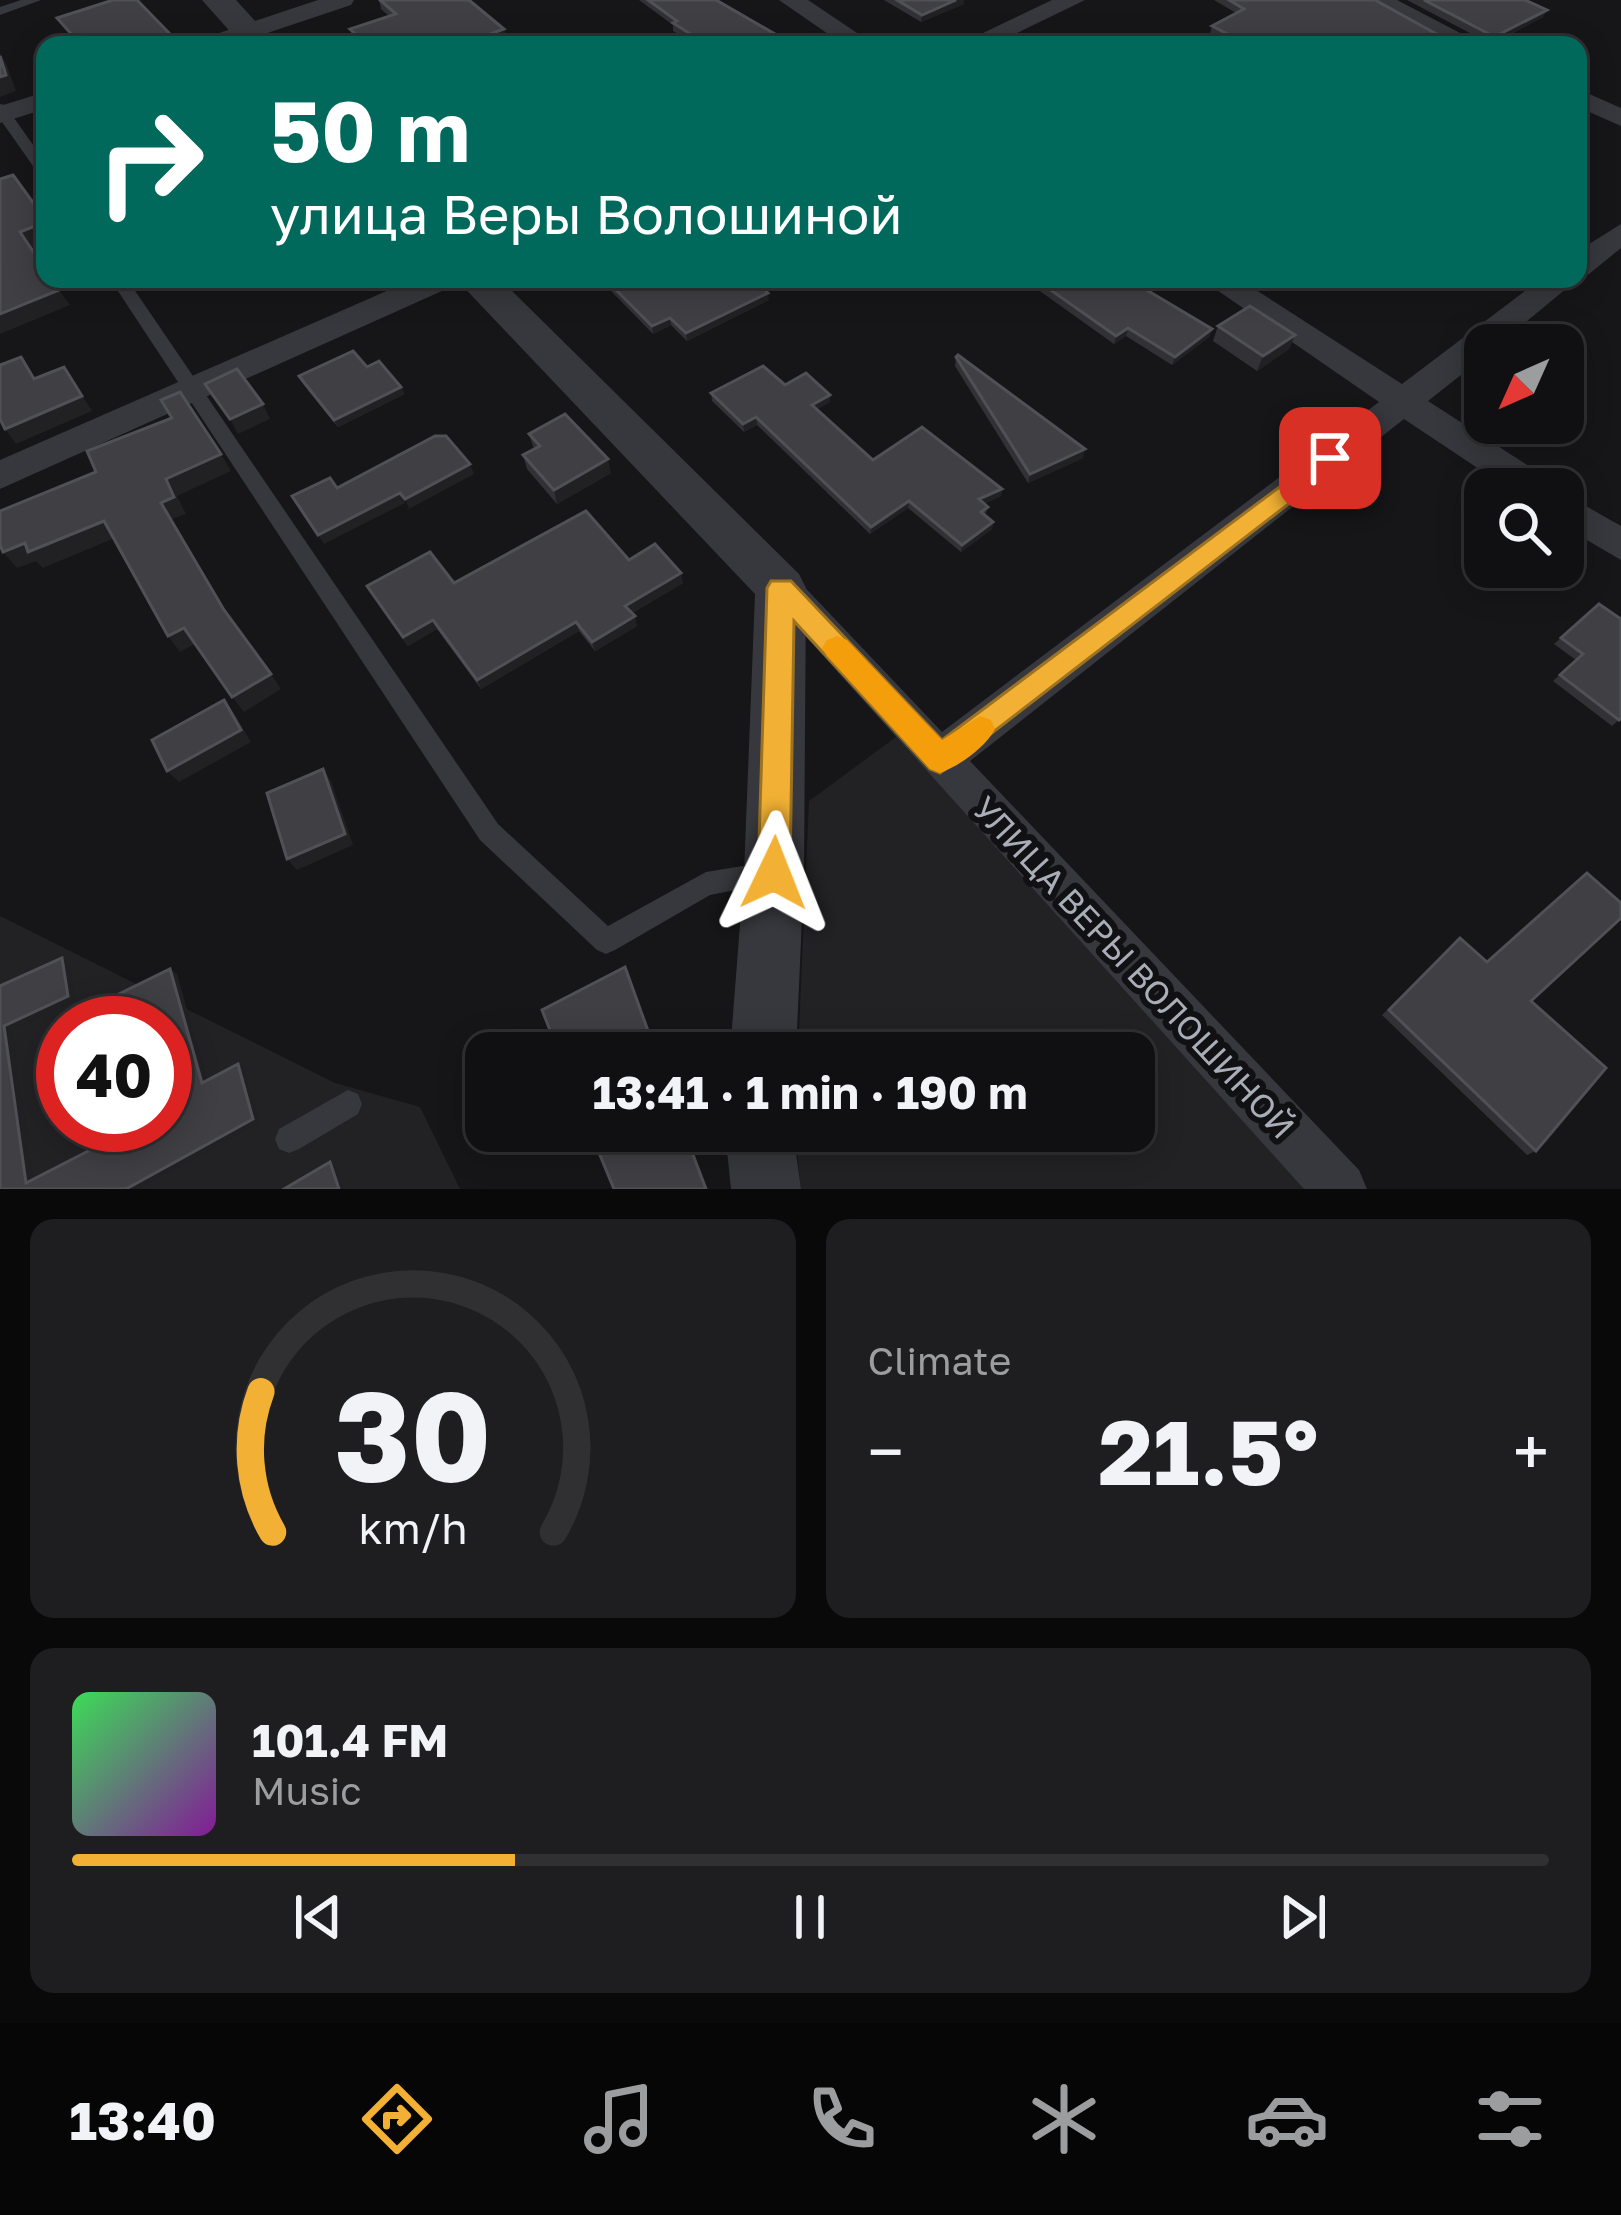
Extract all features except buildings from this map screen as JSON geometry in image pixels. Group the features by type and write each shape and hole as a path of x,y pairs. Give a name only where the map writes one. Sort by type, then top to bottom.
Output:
{"street":[{"path":"218,0 252,36"},
{"path":"259,36 342,0"},
{"path":"791,0 848,36"},
{"path":"991,36 1073,0"},
{"path":"1377,0 1451,36"},
{"path":"1587,101 1621,118"},
{"path":"2,112 36,103"},
{"path":"1587,260 1621,233"},
{"path":"0,475 422,288"},
{"name":"УЛИЦА ВЕРЫ ВОЛОШИНОЙ","path":"485,288 781,588 1340,1189"},
{"path":"1231,288 1504,468"},
{"path":"940,759 1550,288"},
{"path":"1584,521 1621,545"},
{"path":"764,1032 774,873 781,588"},
{"path":"762,1152 766,1189"}],"lane":[{"path":"0,11 34,0"},
{"path":"2,112 36,160"},
{"path":"124,288 489,832 606,941 706,884 774,873"},
{"path":"289,1139 348,1104"}],"shaded area":[{"path":"896,737 1310,1189 801,1189 797,1152 1155,1152 1155,1032 799,1032 809,801"},
{"path":"0,916 160,996 36,996 36,1152 192,1152 192,1012 335,1083 420,1107 460,1189 0,1189"}],"slow traffic":[{"path":"837,648 940,759 980,729"}],"route":[{"path":"774,873 781,588 940,759 1330,458"}]}
